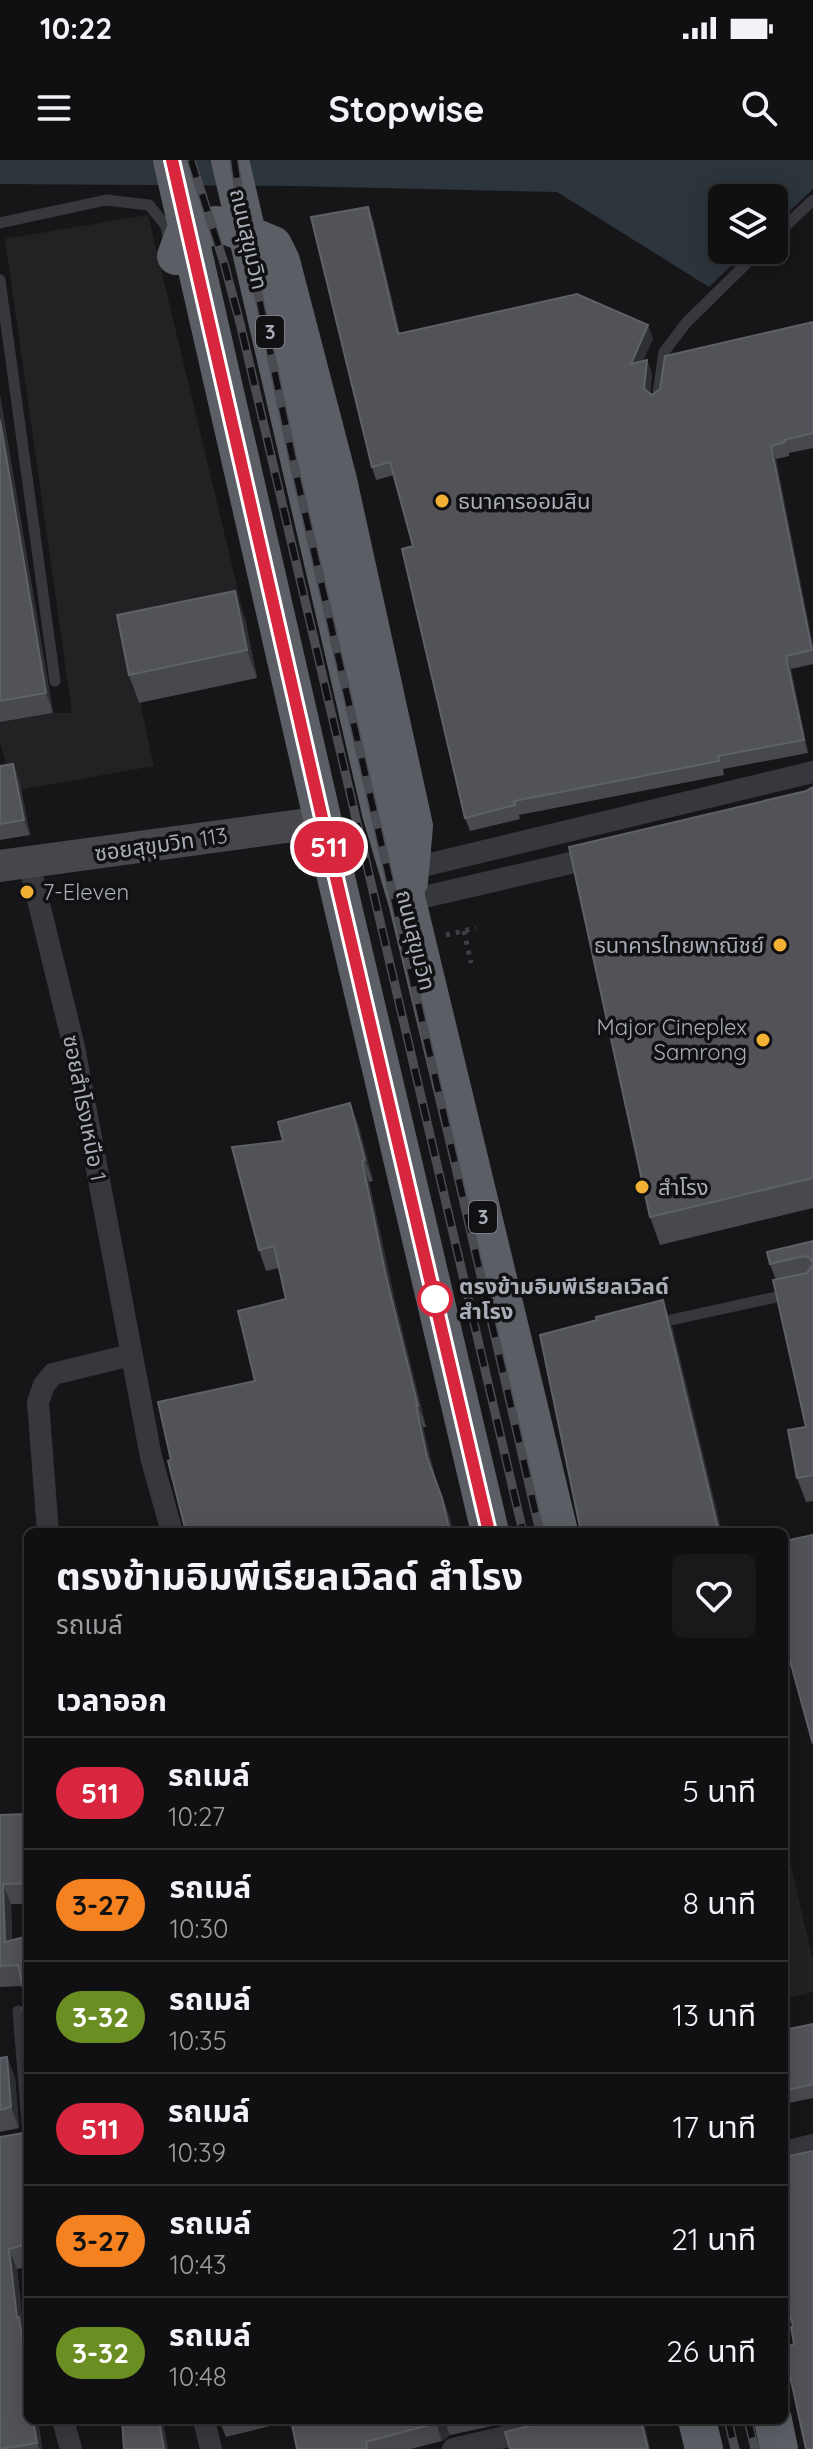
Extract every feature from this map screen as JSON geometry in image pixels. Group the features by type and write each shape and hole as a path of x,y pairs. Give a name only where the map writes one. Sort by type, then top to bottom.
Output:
{"highway":[{"path":"172,160 489,1528"},
{"name":"ถนนสุขุมวิท","path":"230,160 381,813 408,885 523,1352 558,1528"},
{"path":"323,822 296,773 174,263 183,237 216,225 230,227 273,245 281,261 338,480 414,826 408,885"},
{"path":"698,2424 704,2449"},
{"path":"774,2424 779,2449"}],"main road":[{"name":"ซอยสุขุมวิท 113","path":"14,865 323,822"}],"street":[{"path":"408,885 813,772"},
{"path":"408,885 618,852"},
{"name":"ซอยสำโรงเหนือ 1","path":"14,865 74,1047 151,1457 171,1528"},
{"path":"48,1528 38,1402 44,1385 53,1374 131,1355"},
{"path":"788,2151 813,2145"},
{"path":"64,2424 71,2449"},
{"path":"205,2424 211,2449"},
{"path":"453,2449 507,2444 566,2424"}],"lane":[{"path":"0,223 106,200 149,205 166,226 174,263"},
{"path":"788,224 813,200"},
{"path":"657,400 664,352 686,323 746,264"},
{"path":"0,280 55,681"},
{"path":"650,1325 813,1289"},
{"path":"18,2011 23,2139"}],"path":[{"path":"464,931 471,963"}],"shaded area":[{"path":"0,160 813,160 813,189 788,213 788,184 708,184 708,264 733,264 709,287 557,192 0,184"},
{"path":"148,215 245,619 127,643 154,766 14,791 0,742 0,722 72,713 5,239"},
{"path":"788,1852 813,1961 813,1992 788,1998"}],"building":[{"path":"368,207 398,334 577,294 648,325 631,364 647,360 644,389 652,395 660,389 665,356 813,322 813,433 771,446 812,650 786,656 804,740 718,756 719,761 514,801 515,805 465,818 402,549 413,546 390,462 372,467 311,217"},
{"path":"0,420 46,693 0,701"},
{"path":"235,591 247,650 129,675 117,615"},
{"path":"13,764 24,820 0,824 0,766"},
{"path":"813,787 813,1178 650,1217 569,847"},
{"path":"350,1103 365,1160 362,1161 386,1276 418,1406 427,1457 449,1528 185,1528 168,1461 171,1460 158,1402 255,1381 238,1311 286,1299 274,1246 259,1250 232,1147 283,1141 278,1122"},
{"path":"813,1241 813,1264 810,1258 803,1256 770,1264 767,1252"},
{"path":"813,1264 813,1475 797,1478 788,1430 806,1427 773,1280 807,1273"},
{"path":"663,1300 718,1528 580,1528 540,1335 597,1320 596,1317"},
{"path":"813,1535 813,1744 788,1654 788,1540"},
{"path":"24,1814 24,1883 3,1884 5,1942 24,1937 24,1993 18,1965 0,1966 0,1815"},
{"path":"813,2024 813,2084 788,2090 788,2029"},
{"path":"7,2057 11,2107 0,2110 0,2058"},
{"path":"23,2133 24,2245 9,2249 24,2352 24,2424 34,2424 37,2443 0,2449 0,2137"},
{"path":"813,2151 813,2449 806,2449 788,2366 788,2346 794,2344 788,2308 788,2156"},
{"path":"122,2424 160,2424 164,2449 124,2449"},
{"path":"292,2424 432,2424 366,2442 367,2449 297,2449"},
{"path":"536,2424 642,2424 648,2449 510,2449 505,2432"}],"railway":[{"path":"191,160 240,323 522,1528"},
{"path":"234,160 245,231 294,465 539,1528"},
{"path":"729,2424 735,2449"},
{"path":"749,2424 755,2449"}],"bus line":[{"name":"511","path":"172,160 488,1528"}],"place":[{"name":"ธนาคารออมสิน","path":"442,501"},
{"name":"7-Eleven","path":"27,892"},
{"name":"ธนาคารไทยพาณิชย์","path":"780,945"},
{"name":"Major Cineplex Samrong","path":"763,1040"},
{"name":"สำโรง","path":"642,1187"},
{"name":"ตรงข้ามอิมพีเรียลเวิลด์ สําโรง","path":"435,1299"}]}
